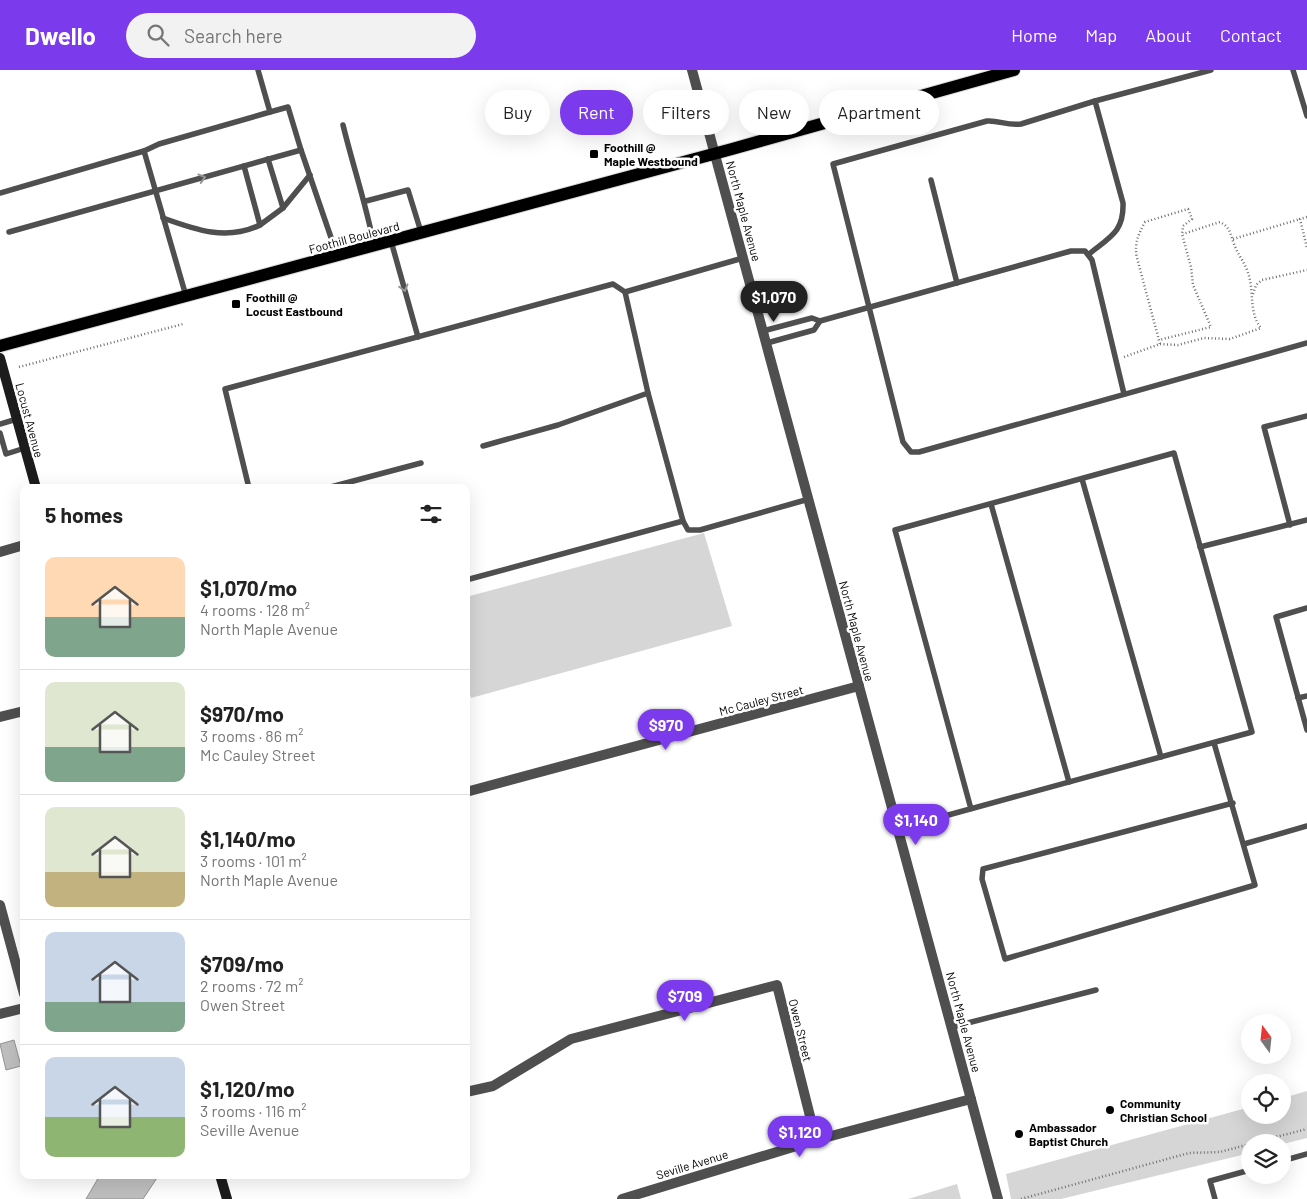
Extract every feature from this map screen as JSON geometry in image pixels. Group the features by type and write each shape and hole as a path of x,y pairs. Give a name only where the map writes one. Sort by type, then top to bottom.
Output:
{"main road":[{"name":"Foothill Boulevard","path":"0,346 715,153 1014,70"}],"street":[{"name":"North Maple Avenue","path":"692,70 998,1199"},
{"name":"Locust Avenue","path":"0,358 4,390 17,419 35,484"},
{"path":"0,552 20,546"},
{"name":"Mc Cauley Street","path":"470,791 859,686"},
{"path":"0,717 20,712"},
{"path":"0,906 20,979"},
{"name":"Owen Street","path":"470,1091 493,1086 571,1039 777,985 816,1140"},
{"path":"0,1014 20,1009"},
{"name":"Seville Avenue","path":"622,1199 816,1140 972,1098"},
{"path":"221,1179 226,1199"}],"lane":[{"path":"258,70 270,112"},
{"path":"1211,70 1095,101 1021,124 1008,126 994,120 987,121 833,164 902,442 911,452 919,452 1307,343"},
{"path":"1294,70 1307,116"},
{"path":"1089,254 1119,230 1124,216 1123,203 1095,101"},
{"path":"0,193 288,107 337,255"},
{"path":"343,125 356,181 366,201 374,245"},
{"path":"10,232 301,150"},
{"path":"144,151 186,296"},
{"path":"268,159 283,208"},
{"path":"244,166 260,225"},
{"path":"163,218 200,232 226,234 249,231 283,208 310,175"},
{"path":"931,180 957,283"},
{"path":"366,201 408,190 422,232"},
{"path":"391,241 418,337"},
{"path":"763,330 812,318 820,321 1071,251 1085,251 1089,254 1124,394"},
{"path":"625,292 743,258"},
{"path":"248,484 225,389 613,284 625,292 648,393 683,521 688,530 695,531 809,499"},
{"path":"767,343 814,330 820,321"},
{"path":"792,323 796,335"},
{"path":"483,446 558,425 648,393"},
{"path":"1290,525 1264,427 1307,416"},
{"path":"0,424 17,419"},
{"path":"0,433 6,454 25,448"},
{"path":"941,817 971,809 1069,782 1214,743 1252,732 1174,453 895,530 971,809"},
{"path":"342,484 420,463"},
{"path":"1082,479 1162,757"},
{"path":"991,504 1069,782"},
{"path":"1200,547 1307,520"},
{"path":"470,579 683,521"},
{"path":"1307,608 1276,617 1307,730"},
{"path":"1298,698 1307,696"},
{"path":"1214,743 1233,803 1255,885 1005,959 982,879 983,870 1233,803"},
{"path":"1244,844 1307,826"},
{"path":"952,1028 1096,990"},
{"path":"1291,1158 1307,1154"},
{"path":"1215,1199 1210,1181 1241,1172"}],"path":[{"path":"1159,340 1211,327 1193,285 1191,267 1182,234 1183,226 1192,219 1188,209 1145,222 1135,247 1160,344"},
{"path":"1233,238 1307,217"},
{"path":"1300,219 1307,248"},
{"path":"1116,359 1160,344 1178,344 1204,338 1230,339 1261,328 1254,318 1249,276 1230,231 1220,222 1182,234"},
{"path":"1252,296 1256,285 1262,280 1307,270"},
{"path":"19,367 183,324"},
{"path":"908,826 941,817"},
{"path":"1287,1134 1307,1129"},
{"path":"1021,1199 1181,1155 1220,1152 1241,1146"}],"shaded area":[{"path":"704,533 732,626 471,698 470,596"},
{"path":"1307,1091 1307,1138 1291,1142 1291,1134 1241,1134 1241,1155 1061,1199 1011,1199 1006,1174 1241,1109 1241,1124 1291,1124 1291,1096"},
{"path":"957,1184 961,1199 908,1199"}],"building":[{"path":"14,1040 20,1066 6,1070 0,1044"},
{"path":"98,1179 156,1179 143,1199 86,1199"}],"place":[{"name":"Foothill @ Maple Westbound","path":"594,154"},
{"name":"Foothill @ Locust Eastbound","path":"236,304"},
{"name":"Community Christian School","path":"1110,1110"},
{"name":"Ambassador Baptist Church","path":"1019,1134"}]}
